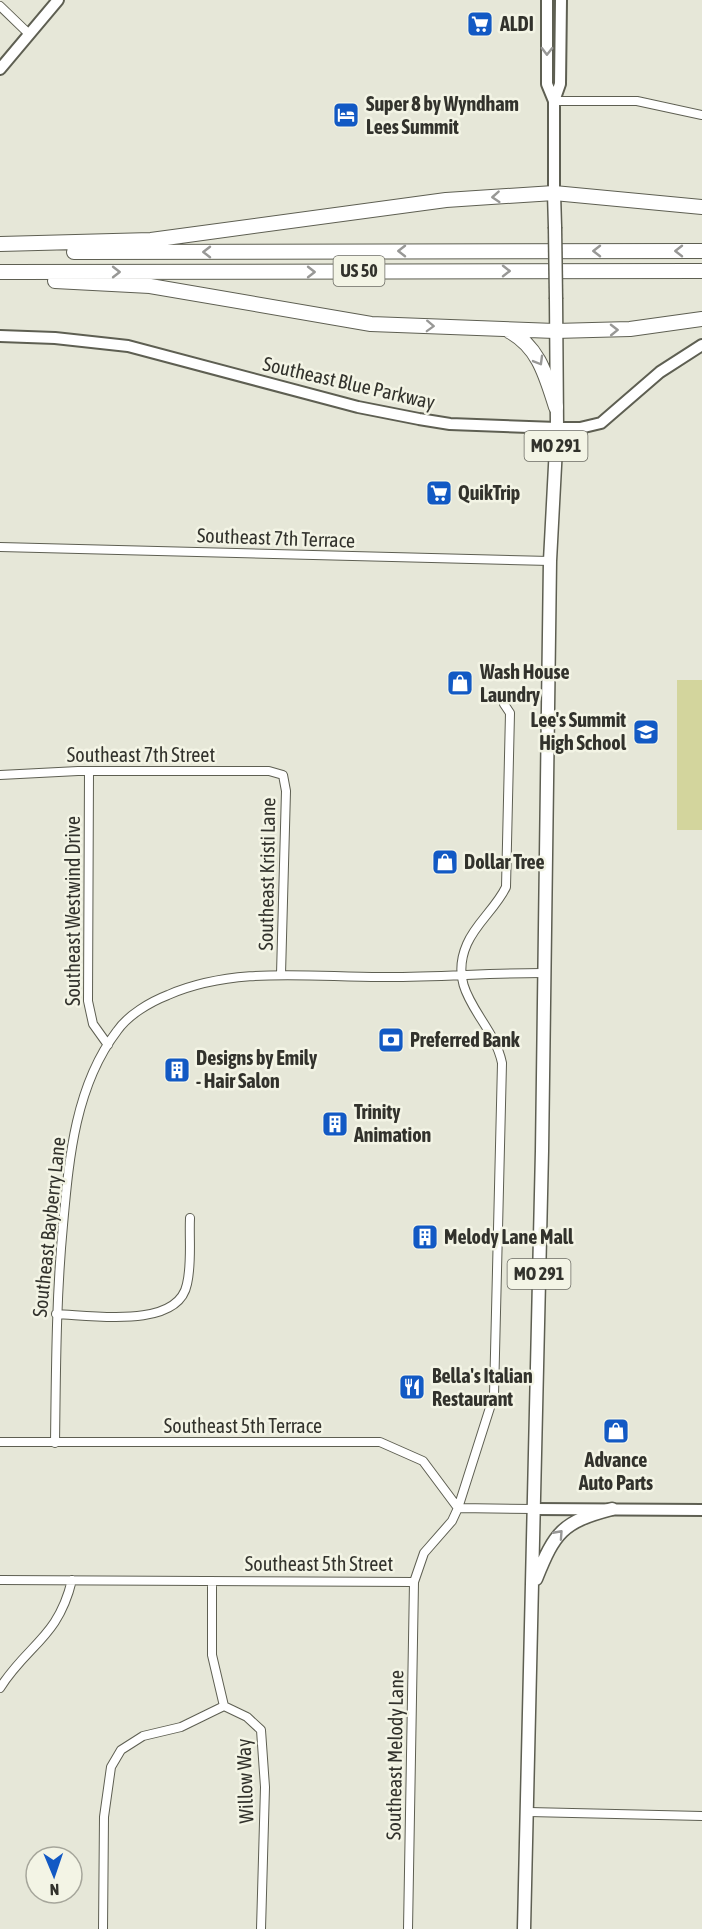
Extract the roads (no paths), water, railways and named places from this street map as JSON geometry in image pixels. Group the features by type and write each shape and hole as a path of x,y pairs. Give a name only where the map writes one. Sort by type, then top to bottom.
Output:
{"highway":[{"path":"0,244 151,240 446,200 554,193 702,207"},
{"name":"US 50","path":"0,252 702,251"},
{"name":"US 50","path":"0,272 702,271"},
{"path":"15,272 31,279 150,286 371,324 555,331 630,329 702,319"},
{"path":"505,329 524,339 532,349 543,367 556,407"}],"main road":[{"path":"554,193 555,331"},
{"name":"MO 291","path":"524,1929 529,1812 542,1162 542,973 550,561 557,428 555,331"},
{"path":"533,1585 550,1545 560,1530 581,1518 612,1509"}],"street":[{"path":"0,69 58,0"},
{"path":"547,0 547,84 554,101"},
{"path":"554,193 554,101 560,84 561,0"},
{"path":"0,6 28,33"},
{"path":"554,101 637,100 702,115"},
{"name":"Southeast Blue Parkway","path":"0,336 85,340 146,350 349,405 419,419 450,424 557,428 580,428 601,423 660,372 702,345"},
{"name":"Southeast 7th Terrace","path":"0,547 550,561"},
{"path":"504,704 510,713 506,887 496,906 468,941 463,956 462,975 468,1000 494,1037 502,1063 494,1395 458,1508 702,1510"},
{"name":"Southeast 7th Street","path":"0,775 89,771 268,771 283,775"},
{"name":"Southeast Westwind Drive","path":"89,771 88,1001 93,1023 108,1045"},
{"name":"Southeast Kristi Lane","path":"281,974 286,791 283,775"},
{"name":"Southeast Bayberry Lane","path":"55,1443 56,1314 67,1176 74,1132 80,1107 108,1045 117,1030 130,1017 169,994 206,983 281,974 387,977 542,973"},
{"path":"56,1314 150,1315 172,1305 182,1297 187,1286 190,1218"},
{"name":"Southeast 5th Terrace","path":"0,1442 380,1442 423,1461 458,1508"},
{"name":"Southeast 5th Street","path":"0,1580 414,1582 424,1553 452,1521 458,1508"},
{"path":"0,1688 48,1634 66,1606 72,1580"},
{"path":"103,1929 104,1817 111,1767 121,1750 143,1736 181,1727 224,1706 212,1655 212,1581"},
{"name":"Southeast Melody Lane","path":"408,1929 414,1582"},
{"name":"Willow Way","path":"224,1706 247,1717 261,1730 265,1787 261,1929"},
{"path":"529,1812 702,1816"}],"place":[{"name":"ALDI","path":"480,24"},
{"name":"Super 8 by Wyndham Lees Summit","path":"346,115"},
{"name":"QuikTrip","path":"439,493"},
{"name":"Wash House Laundry","path":"460,683"},
{"name":"Lee's Summit High School","path":"646,732"},
{"name":"Dollar Tree","path":"445,862"},
{"name":"Preferred Bank","path":"391,1040"},
{"name":"Designs by Emily - Hair Salon","path":"177,1070"},
{"name":"Trinity Animation","path":"335,1124"},
{"name":"Melody Lane Mall","path":"425,1237"},
{"name":"Bella's Italian Restaurant","path":"412,1387"},
{"name":"Advance Auto Parts","path":"616,1431"}]}
